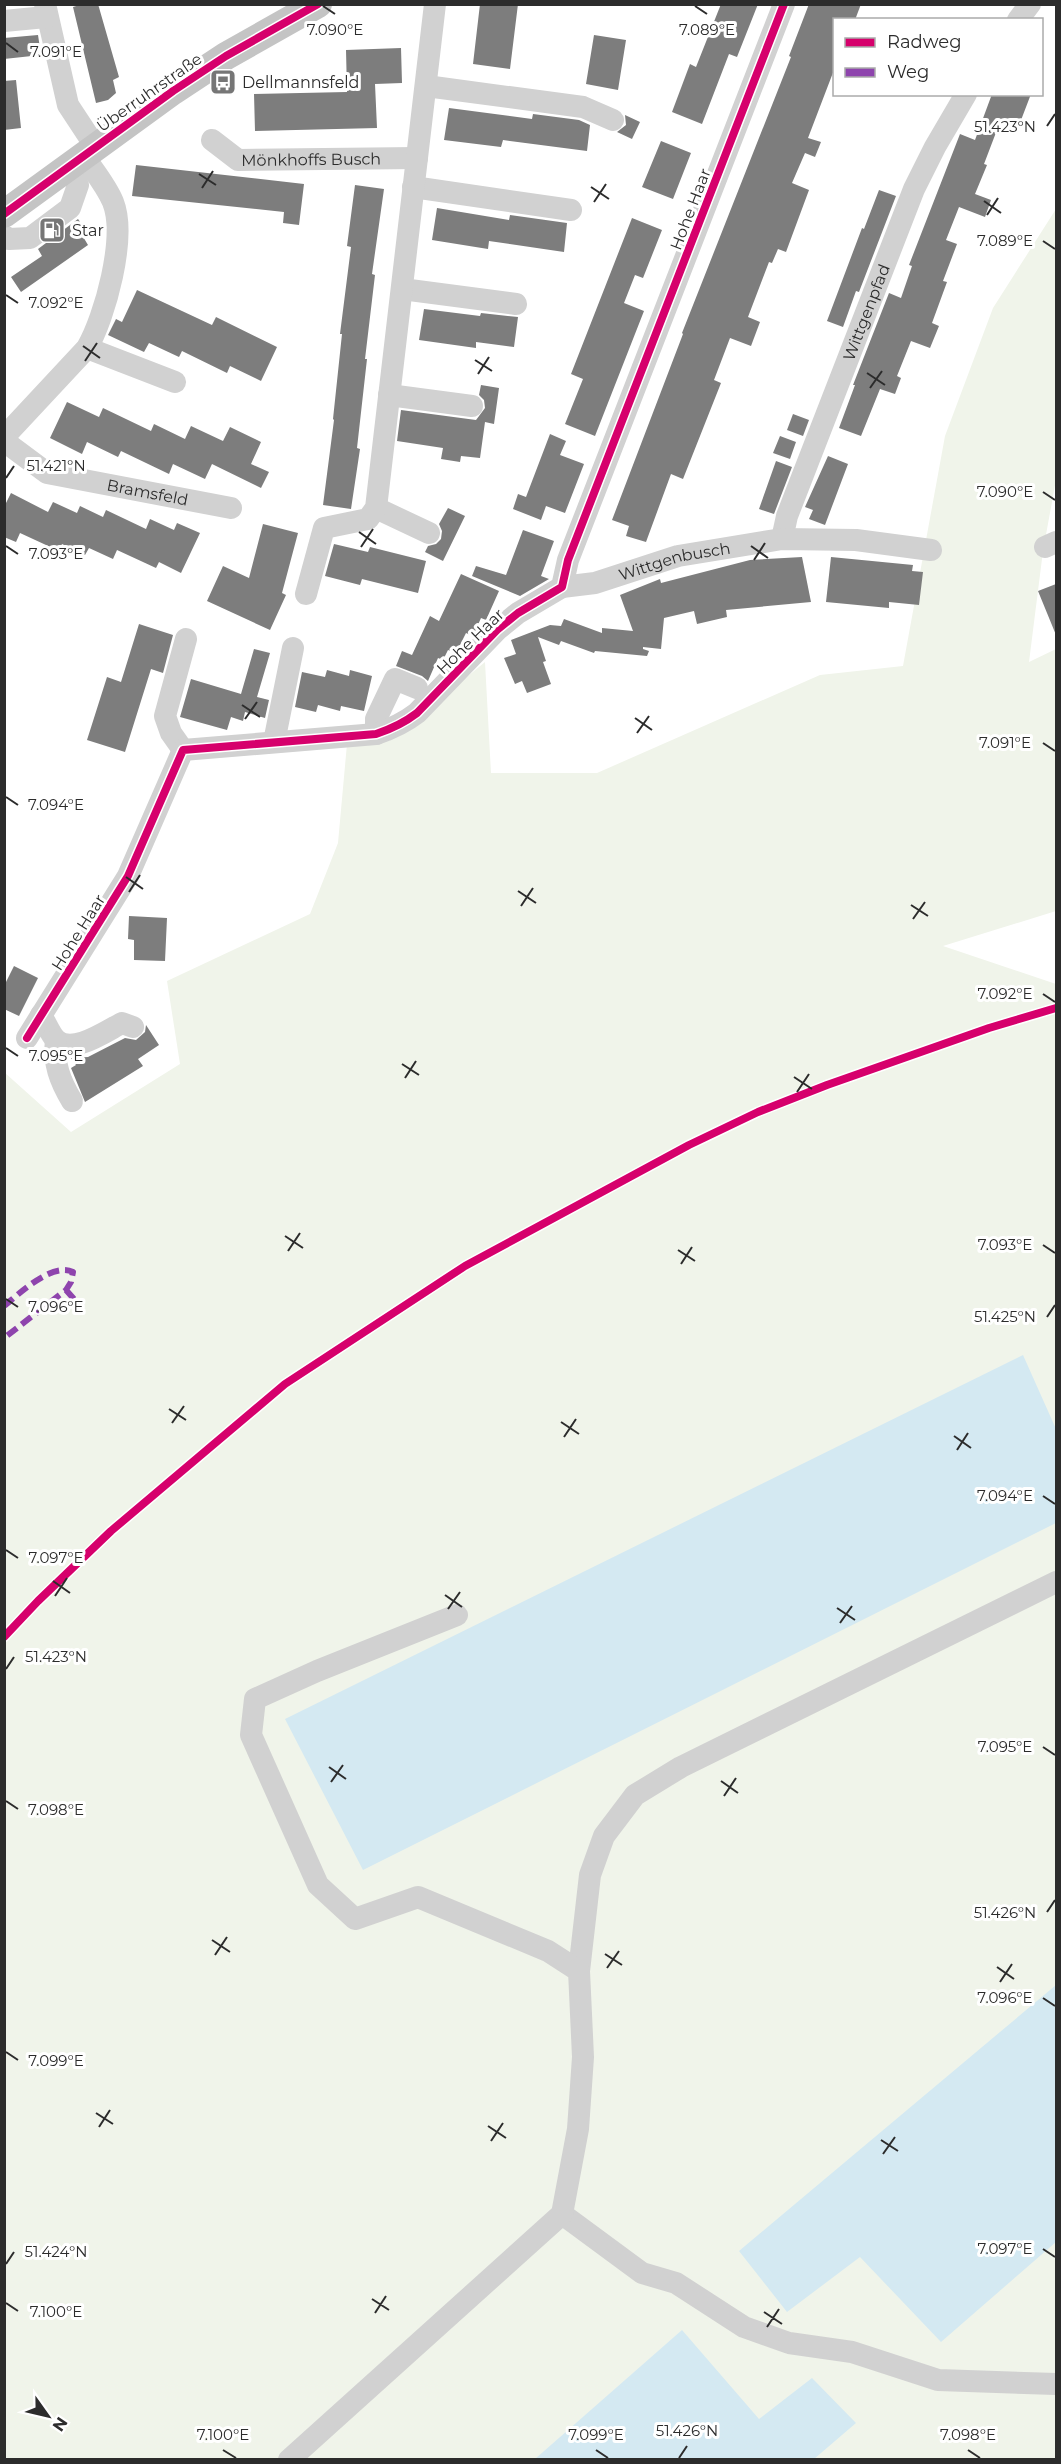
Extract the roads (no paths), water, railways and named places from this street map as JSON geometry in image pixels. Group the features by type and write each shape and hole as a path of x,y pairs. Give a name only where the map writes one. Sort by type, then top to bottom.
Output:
{"main road":[{"name":"Überruhrstraße","path":"6,230 81,163 226,56 318,4"}],"street":[{"path":"306,594 324,528 368,519 376,508 435,4"},
{"name":"Hohe Haar","path":"27,1038 128,876 183,750 376,734 406,722 497,630 518,613 562,587 568,560 784,4"},
{"path":"1020,18 1030,4"},
{"path":"4,21 48,9 81,163 77,218 36,246 6,230"},
{"path":"426,86 583,107 613,120"},
{"name":"Wittgenpfad","path":"782,539 787,516 914,189 965,96"},
{"name":"Mönkhoffs Busch","path":"212,140 238,160 417,158"},
{"path":"4,439 87,348 94,335 113,269 118,243 113,202 81,163"},
{"path":"413,188 571,210"},
{"path":"402,289 516,304"},
{"path":"87,348 175,382"},
{"path":"389,395 472,406"},
{"name":"Bramsfeld","path":"4,439 47,473 231,508"},
{"path":"376,508 429,533"},
{"name":"Wittgenbusch","path":"562,587 595,583 678,556 782,539 856,540 931,550"},
{"path":"183,750 171,733 165,716 186,639"},
{"path":"274,742 293,648"},
{"path":"376,734 376,719 395,679 417,688"},
{"path":"41,1016 56,1040 66,1045 79,1044 122,1023 133,1027"},
{"path":"56,1040 54,1052 57,1068 62,1084 72,1101"},
{"path":"289,2460 562,2214 578,2129 583,2057 579,1971 590,1875 604,1836 635,1795 681,1767 1056,1582"},
{"path":"457,1615 317,1671 255,1700 251,1736 318,1885 355,1919 418,1897 548,1951 579,1971"},
{"path":"562,2214 642,2273 676,2283 744,2326 789,2343 852,2352 938,2380 1056,2384"}],"water":[{"path":"1023,1355 1056,1429 1056,1523 363,1870 285,1719"},
{"path":"1056,1985 1056,2242 941,2342 860,2257 787,2312 739,2251"},
{"path":"682,2330 759,2419 812,2378 856,2423 814,2459 535,2459"}],"place":[{"name":"Dellmannsfeld","path":"223,82"},
{"name":"Star","path":"52,230"}]}
